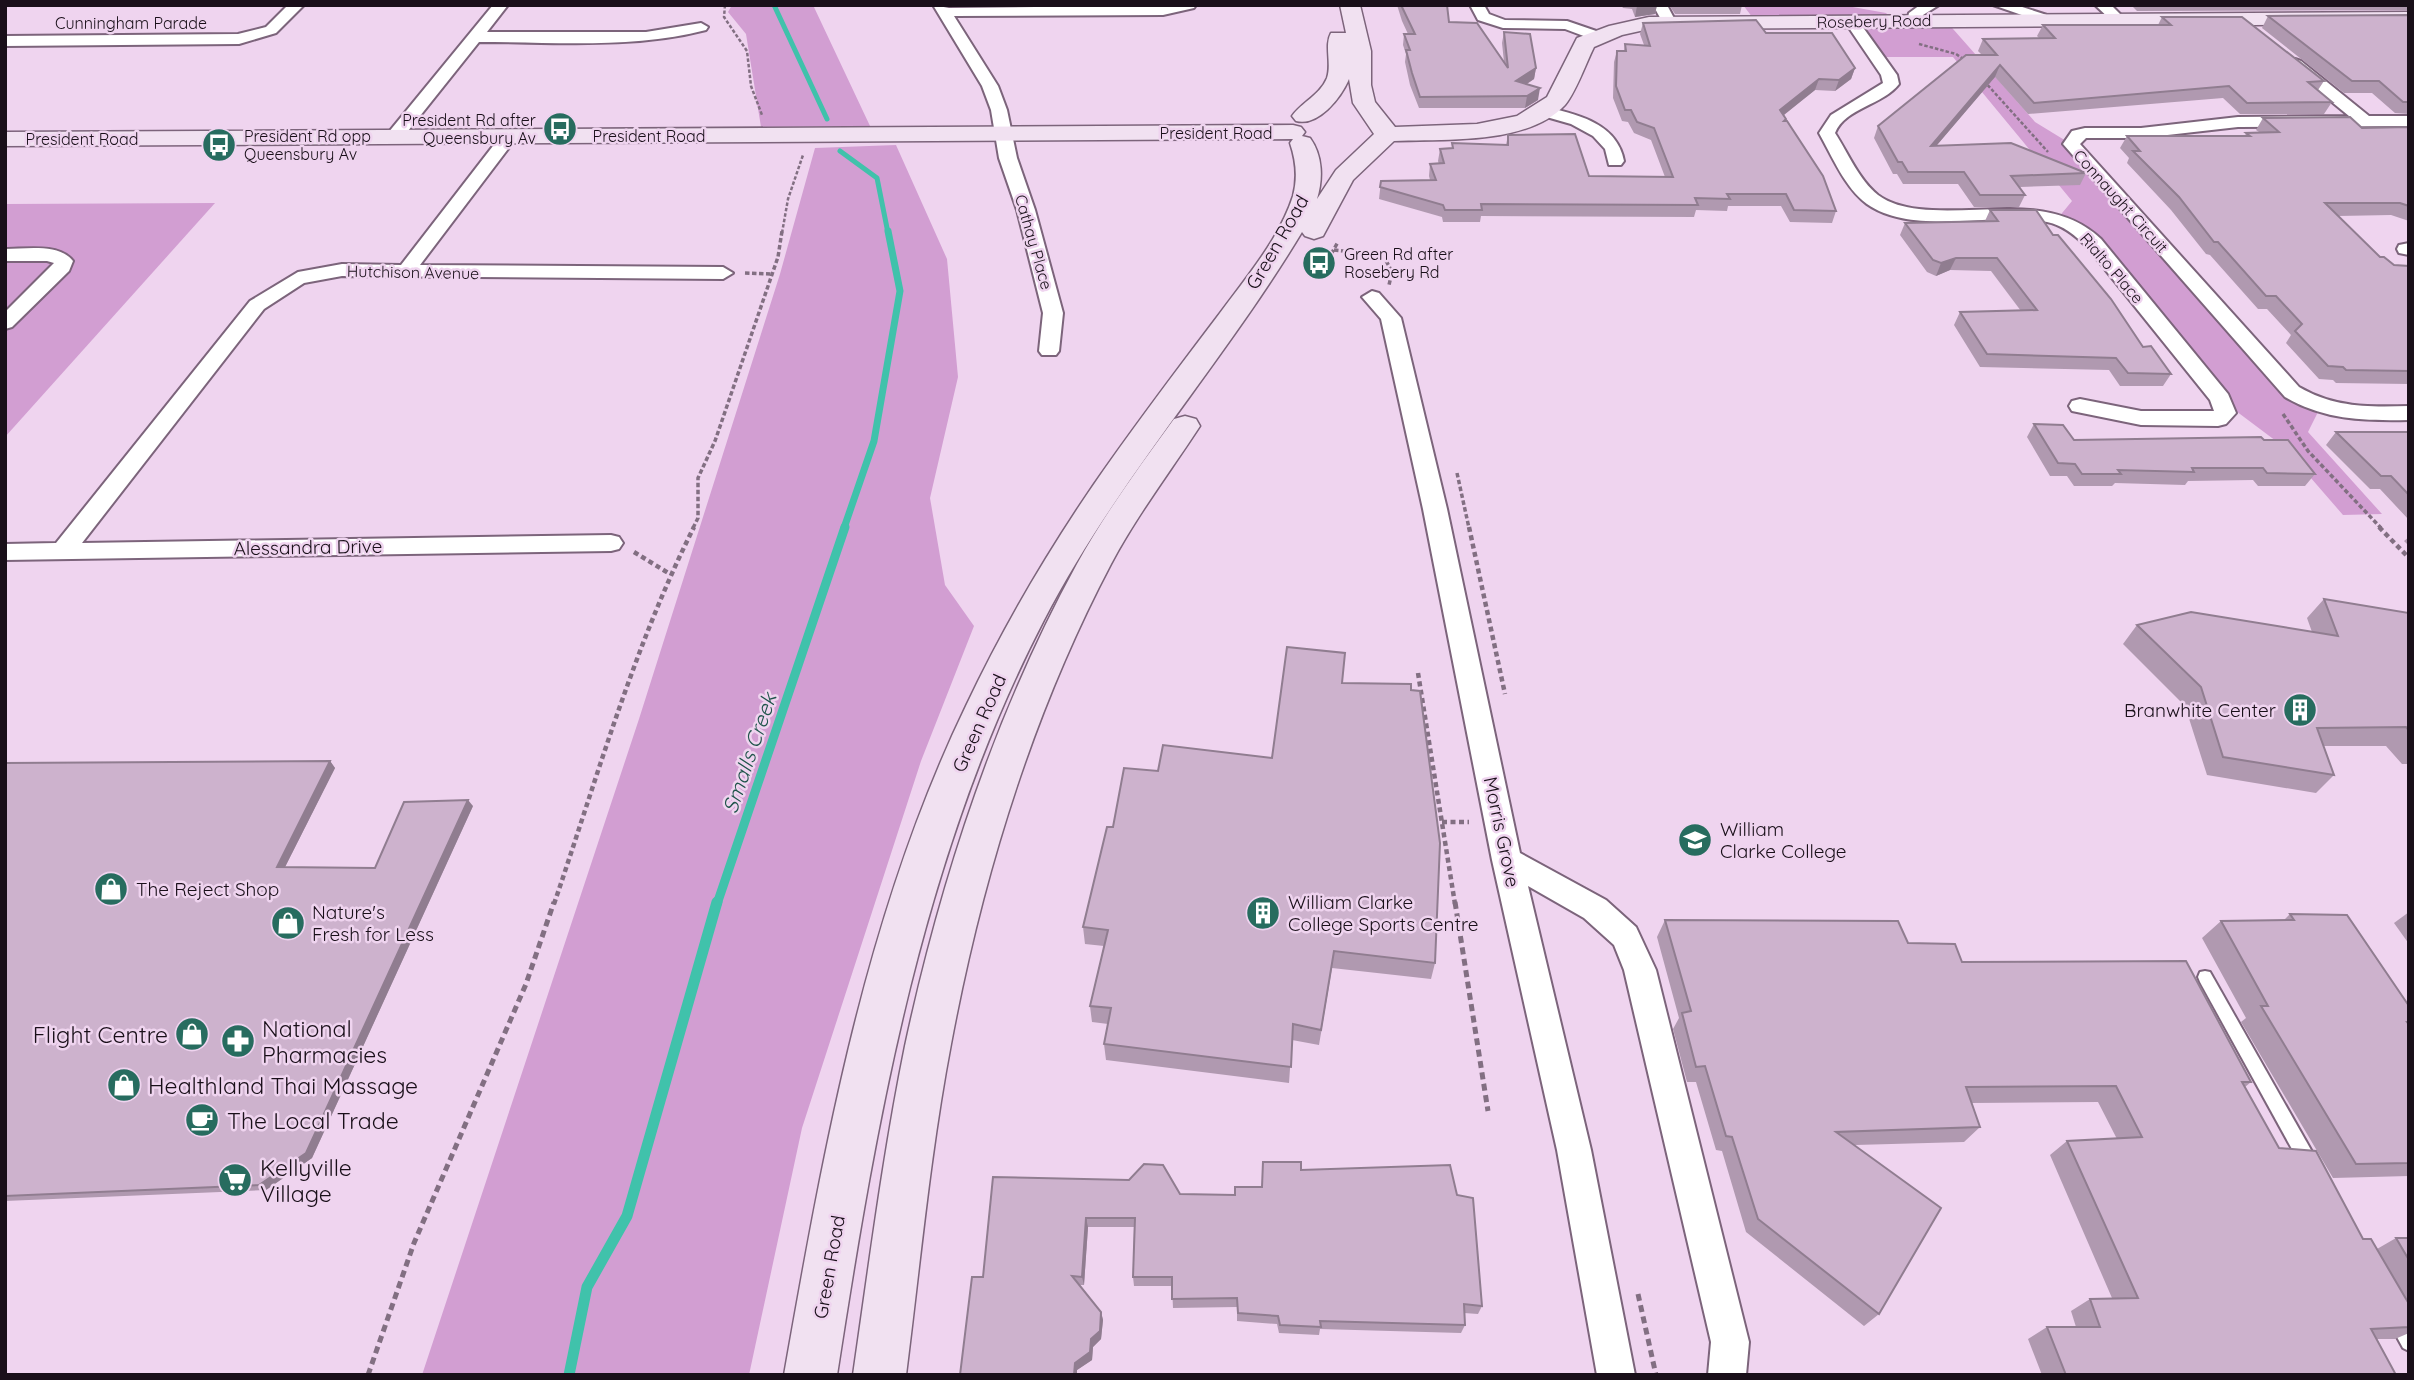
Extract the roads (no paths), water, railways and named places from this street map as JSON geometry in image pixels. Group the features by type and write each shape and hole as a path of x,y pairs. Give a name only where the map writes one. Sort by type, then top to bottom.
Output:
{"main road":[{"path":"1312,139 1324,100 1337,83 1342,69 1333,5"},
{"path":"1350,5 1360,51 1360,85 1364,103 1380,134"},
{"name":"Rosebery Road","path":"1597,36 1664,14 1852,22 2048,20 2110,12 2238,19 2409,18"},
{"path":"1312,139 1353,153 1380,134 1497,129 1524,122 1556,101 1577,55 1585,43 1597,36"},
{"path":"1312,139 1334,109 1366,114 1380,134"},
{"name":"Green Road","path":"879,1375 914,1128 937,1000 995,790 1028,703 1059,633 1110,539 1288,278 1338,181 1380,134"},
{"name":"President Road","path":"5,139 1002,135 1312,139"},
{"name":"Green Road","path":"810,1375 855,1122 883,995 917,884 952,785 999,676 1026,621 1066,552 1263,272 1287,232 1307,194 1310,178 1306,153 1312,139"}],"street":[{"name":"Cunningham Parade","path":"5,41 260,38 297,5"},
{"path":"394,137 500,5"},
{"path":"942,9 1163,11 1189,5"},
{"path":"1477,5 1483,17 1495,22 1558,23 1597,36"},
{"path":"1914,21 1916,13 1932,5"},
{"path":"2000,5 2048,20"},
{"path":"942,9 990,86 999,110 1002,135"},
{"path":"2238,19 2259,36"},
{"name":"Rialto Place","path":"1852,22 1889,75 1891,84 1872,100 1836,117 1828,125 1827,133 1865,192 1874,201 1910,213 2038,215 2058,218 2077,228 2094,243 2220,399 2225,413 2218,419 2141,418 2080,405"},
{"path":"475,37 646,37 701,27"},
{"path":"2281,53 2365,121"},
{"path":"1542,111 1592,128 1612,145 1615,162"},
{"name":"Connaught Circuit","path":"2409,121 2213,123 2160,132 2085,133 2078,135 2071,144 2075,152 2292,392 2320,408 2338,413 2409,413"},
{"name":"Cathay Place","path":"1002,135 1026,210 1053,313 1049,351"},
{"path":"405,272 509,137"},
{"path":"5,255 50,255 64,261 62,267 5,323"},
{"name":"Hutchison Avenue","path":"63,551 257,305 298,278 342,270 723,273"},
{"name":"Morris Grove","path":"1372,297 1386,310 1394,331 1435,509 1507,860 1574,1150 1616,1375"},
{"name":"Alessandra Drive","path":"5,552 611,542"},
{"path":"1507,860 1595,909 1625,936 1640,970 1730,1342 1727,1375"}],"lane":[{"path":"2205,977 2320,1184"},
{"path":"2388,1305 2409,1342"}],"waterway":[{"name":"Smalls Creek","path":"774,5 827,119"},
{"name":"Smalls Creek","path":"840,151 877,178 888,233"},
{"name":"Smalls Creek","path":"844,528 874,441 900,291 888,231"},
{"name":"Smalls Creek","path":"717,904 845,527"},
{"name":"Smalls Creek","path":"569,1375 587,1287 627,1216 717,902"}],"place":[{"name":"President Rd after Queensbury Av","path":"560,129"},
{"name":"President Rd opp Queensbury Av","path":"219,145"},
{"name":"Green Rd after Rosebery Rd","path":"1319,263"},
{"name":"Branwhite Center","path":"2300,710"},
{"name":"William Clarke College","path":"1695,840"},
{"name":"The Reject Shop","path":"111,889"},
{"name":"William Clarke College Sports Centre","path":"1263,913"},
{"name":"Nature's Fresh for Less","path":"288,923"},
{"name":"Flight Centre","path":"192,1034"},
{"name":"National Pharmacies","path":"238,1041"},
{"name":"Healthland Thai Massage","path":"124,1085"},
{"name":"The Local Trade","path":"202,1120"},
{"name":"Kellyville Village","path":"235,1180"}]}
